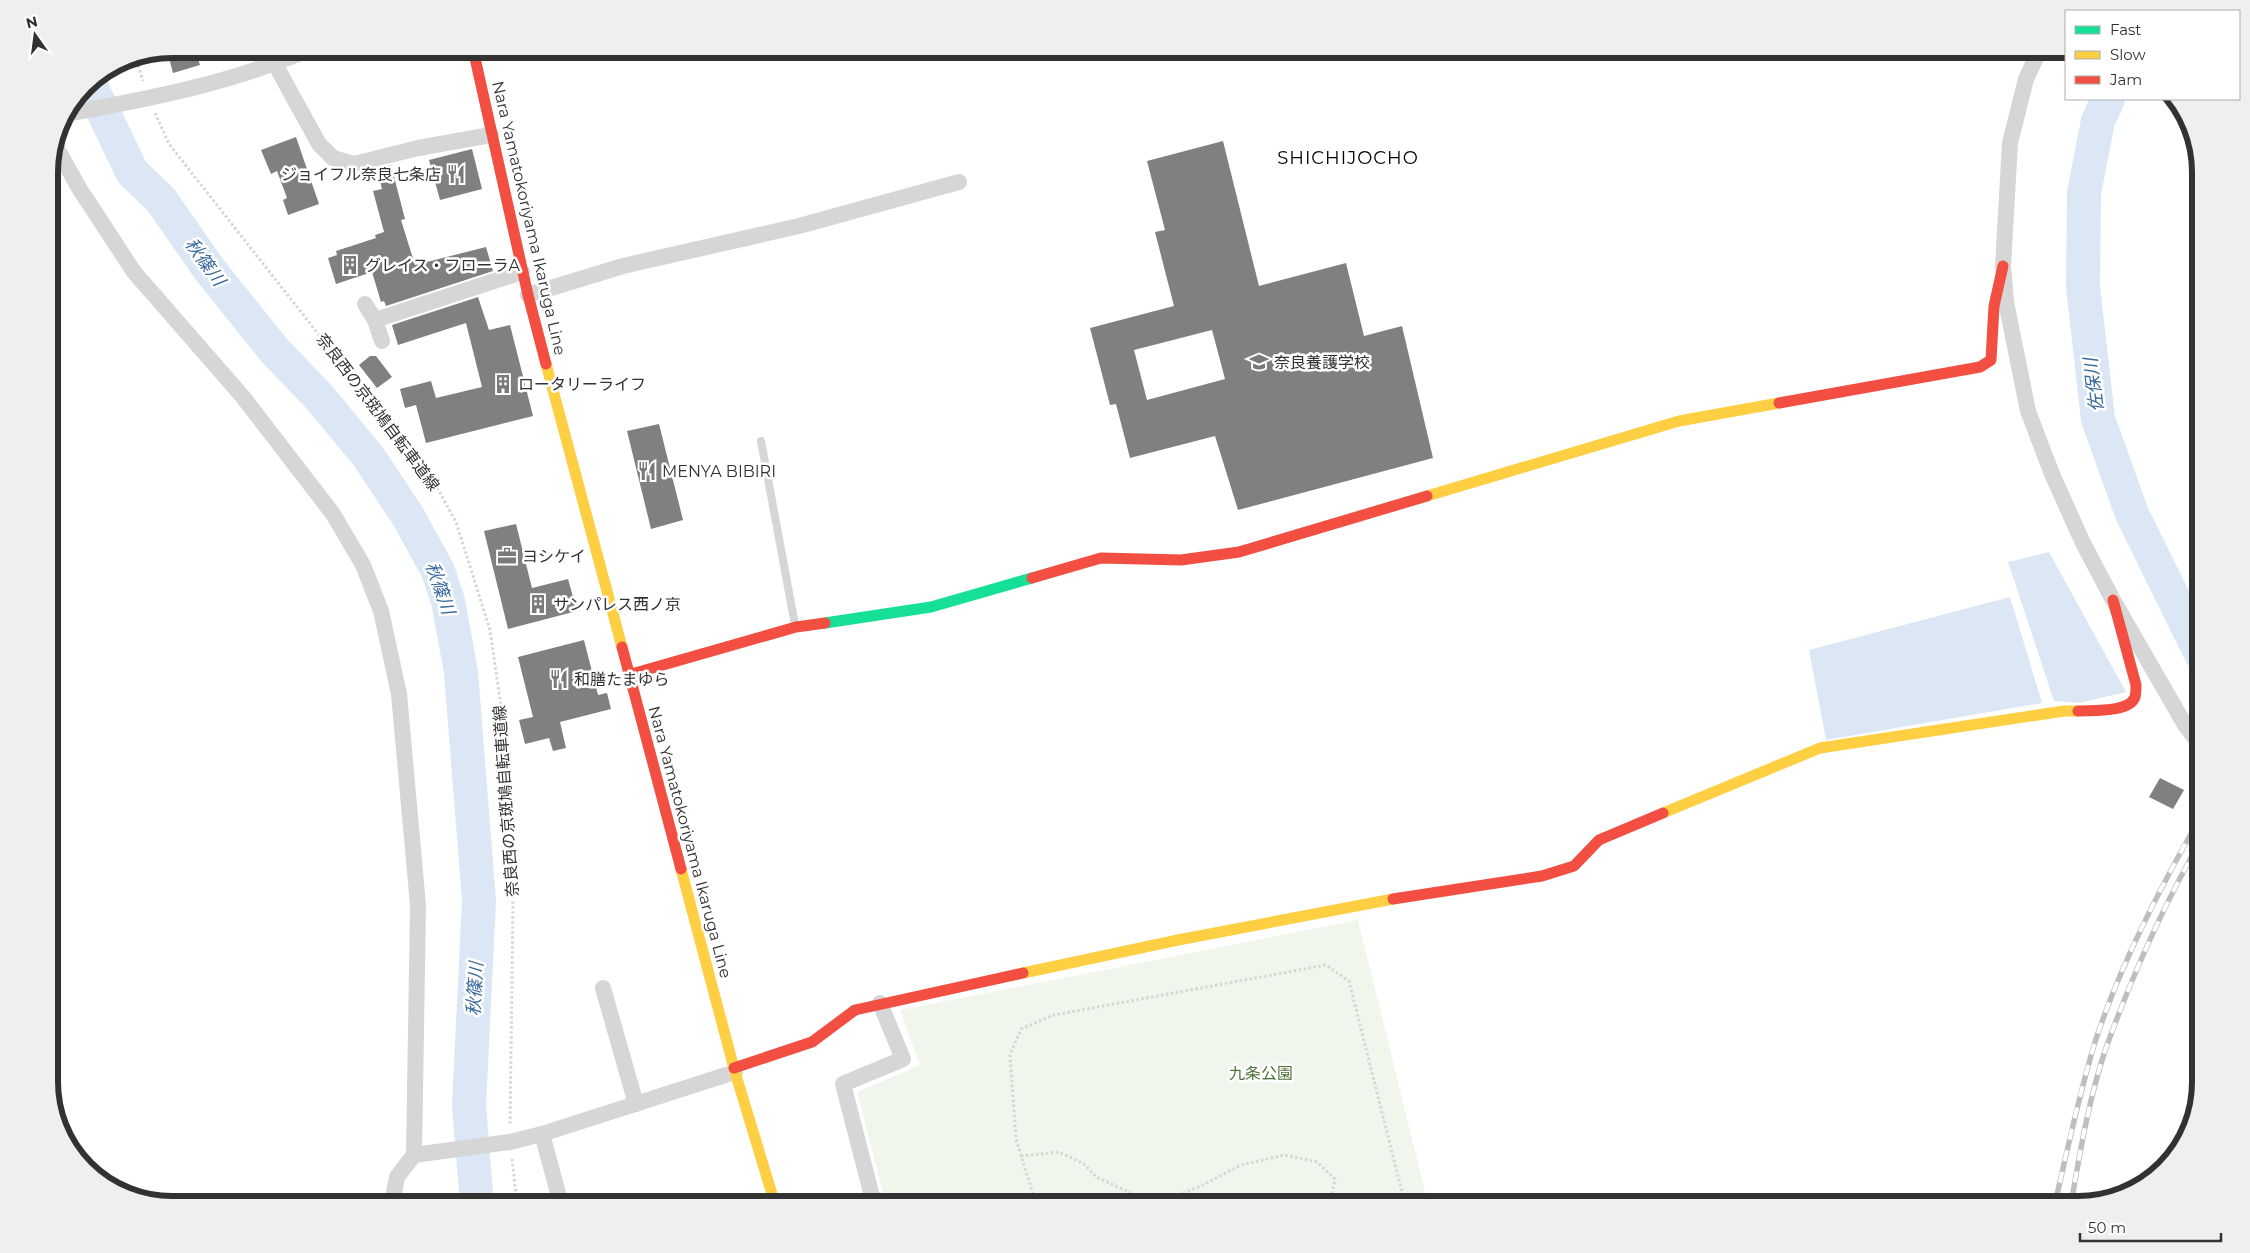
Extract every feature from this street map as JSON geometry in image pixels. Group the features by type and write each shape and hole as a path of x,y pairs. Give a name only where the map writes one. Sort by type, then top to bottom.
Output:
{"street":[{"path":"74,112 149,99 232,78 289,58"},
{"name":"Nara Yamatokoriyama Ikaruga Line","path":"475,58 528,295 734,1070 773,1196"},
{"path":"2036,58 2026,79 2010,143 2003,266 2006,302 2028,411 2052,474 2083,543 2113,600 2192,734"},
{"path":"275,64 319,144 333,158 354,164 418,148 491,135"},
{"path":"59,152 79,188 134,272 243,397 333,514 362,565 381,611 399,694 418,905 421,1154"},
{"path":"528,295 623,266 799,226 959,182"},
{"path":"628,675 796,627 931,607 1102,558 1181,560 1239,552 1678,421 1980,367 1991,360 1994,306 2003,266"},
{"path":"375,320 522,272"},
{"path":"365,304 375,320 382,341"},
{"path":"393,1196 397,1177 421,1154 510,1142 542,1134 636,1104 812,1042 855,1010 880,1002 1178,940 1389,900 1542,876 1574,866 1599,840 1820,748 2064,712 2108,710 2129,705 2135,697 2136,685 2113,600"},
{"path":"603,988 636,1104"},
{"path":"872,1196 843,1084 903,1059 880,1002"},
{"path":"542,1134 559,1196"}],"lane":[{"path":"761,441 796,627"}],"path":[{"name":"奈良西の京斑鳩自転車道線","path":"137,63 149,99 169,144 433,480 456,522 490,630 505,734 513,905 510,1142 516,1196"},
{"path":"1034,1196 1016,1139 1010,1055 1021,1029 1054,1015 1326,965 1350,981 1403,1196"},
{"path":"1021,1156 1059,1152 1084,1164 1096,1177 1138,1196"},
{"path":"1176,1196 1199,1187 1241,1165 1285,1154 1317,1162 1335,1179 1332,1196"}],"green space":[{"name":"九条公園","path":"1358,920 1426,1196 884,1196 857,1092 920,1065 900,1010"}],"shaded area":[{"path":"2049,552 2126,692 2079,703 2054,701 2008,562"},
{"path":"2010,597 2042,703 1826,740 1809,650"}],"building":[{"path":"169,58 198,58 200,65 173,73"},
{"path":"296,137 319,204 288,215 283,200 287,198 277,171 271,174 261,150"},
{"path":"1223,141 1259,286 1346,263 1364,336 1402,326 1433,458 1238,510 1215,436 1130,458 1116,404 1110,405 1090,328 1174,306 1155,232 1165,230 1147,161","holes":["1212,330 1225,379 1147,400 1134,350"]},
{"name":"ジョイフル奈良七条店","path":"472,149 482,189 440,200 429,160"},
{"path":"391,165 405,219 401,220 415,265 486,247 493,271 386,306 384,301 381,302 372,272 336,284 328,258 337,255 336,251 376,238 375,235 384,232 373,191 382,189 377,169"},
{"name":"ロータリーライフ","path":"478,297 489,330 510,325 533,416 426,443 416,405 405,408 400,389 431,381 436,398 482,387 466,323 398,345 392,325"},
{"path":"370,356 376,356 392,377 377,388 359,365"},
{"path":"659,424 683,520 651,529 627,431"},
{"path":"516,524 532,588 568,579 577,611 508,629 484,531"},
{"path":"584,640 598,695 607,693 611,709 560,722 566,748 553,751 549,738 525,744 519,720 533,717 518,657"},
{"path":"2160,778 2184,790 2173,809 2149,797"}],"waterway":[{"name":"秋篠川","path":"93,89 132,172 161,200 209,269 274,350 320,398 368,456 409,518 438,571 448,601 461,672 479,901 469,1105 476,1196"},
{"name":"佐保川","path":"2108,100 2098,121 2084,193 2083,287 2098,419 2132,514 2192,636"}],"railway":[{"path":"2057,1196 2084,1082 2105,1013 2142,926 2192,832"},
{"path":"2072,1196 2090,1106 2106,1048 2126,994 2149,942 2192,857"}],"traffic: fast":[{"path":"825,623 931,607 1032,578"}],"traffic: slow":[{"path":"546,364 622,647"},
{"path":"1427,496 1679,421 1779,403"},
{"path":"1663,813 1820,748 2064,711 2078,711"},
{"path":"681,869 735,1072 773,1196"},
{"path":"1023,973 1178,940 1393,899"}],"traffic: jam":[{"path":"475,58 528,295 546,364"},
{"path":"1779,403 1980,367 1991,360 1994,306 2003,266"},
{"path":"1032,578 1101,558 1181,560 1239,552 1427,496"},
{"path":"2078,711 2118,708 2126,706 2135,697 2136,685 2113,600"},
{"path":"628,675 796,627 825,623"},
{"path":"622,647 681,869"},
{"path":"1393,899 1542,876 1574,866 1599,840 1663,813"},
{"path":"734,1068 812,1042 855,1010 1023,973"}],"place":[{"name":"ジョイフル奈良七条店","path":"456,174"},
{"name":"グレイス・フローラA","path":"350,265"},
{"name":"奈良養護学校","path":"1259,362"},
{"name":"ロータリーライフ","path":"503,384"},
{"name":"MENYA BIBIRI","path":"647,471"},
{"name":"ヨシケイ","path":"507,556"},
{"name":"サンパレス西ノ京","path":"538,604"},
{"name":"和膳たまゆら","path":"559,679"}],"district":[{"name":"SHICHIJOCHO","path":"1348,158"}]}
